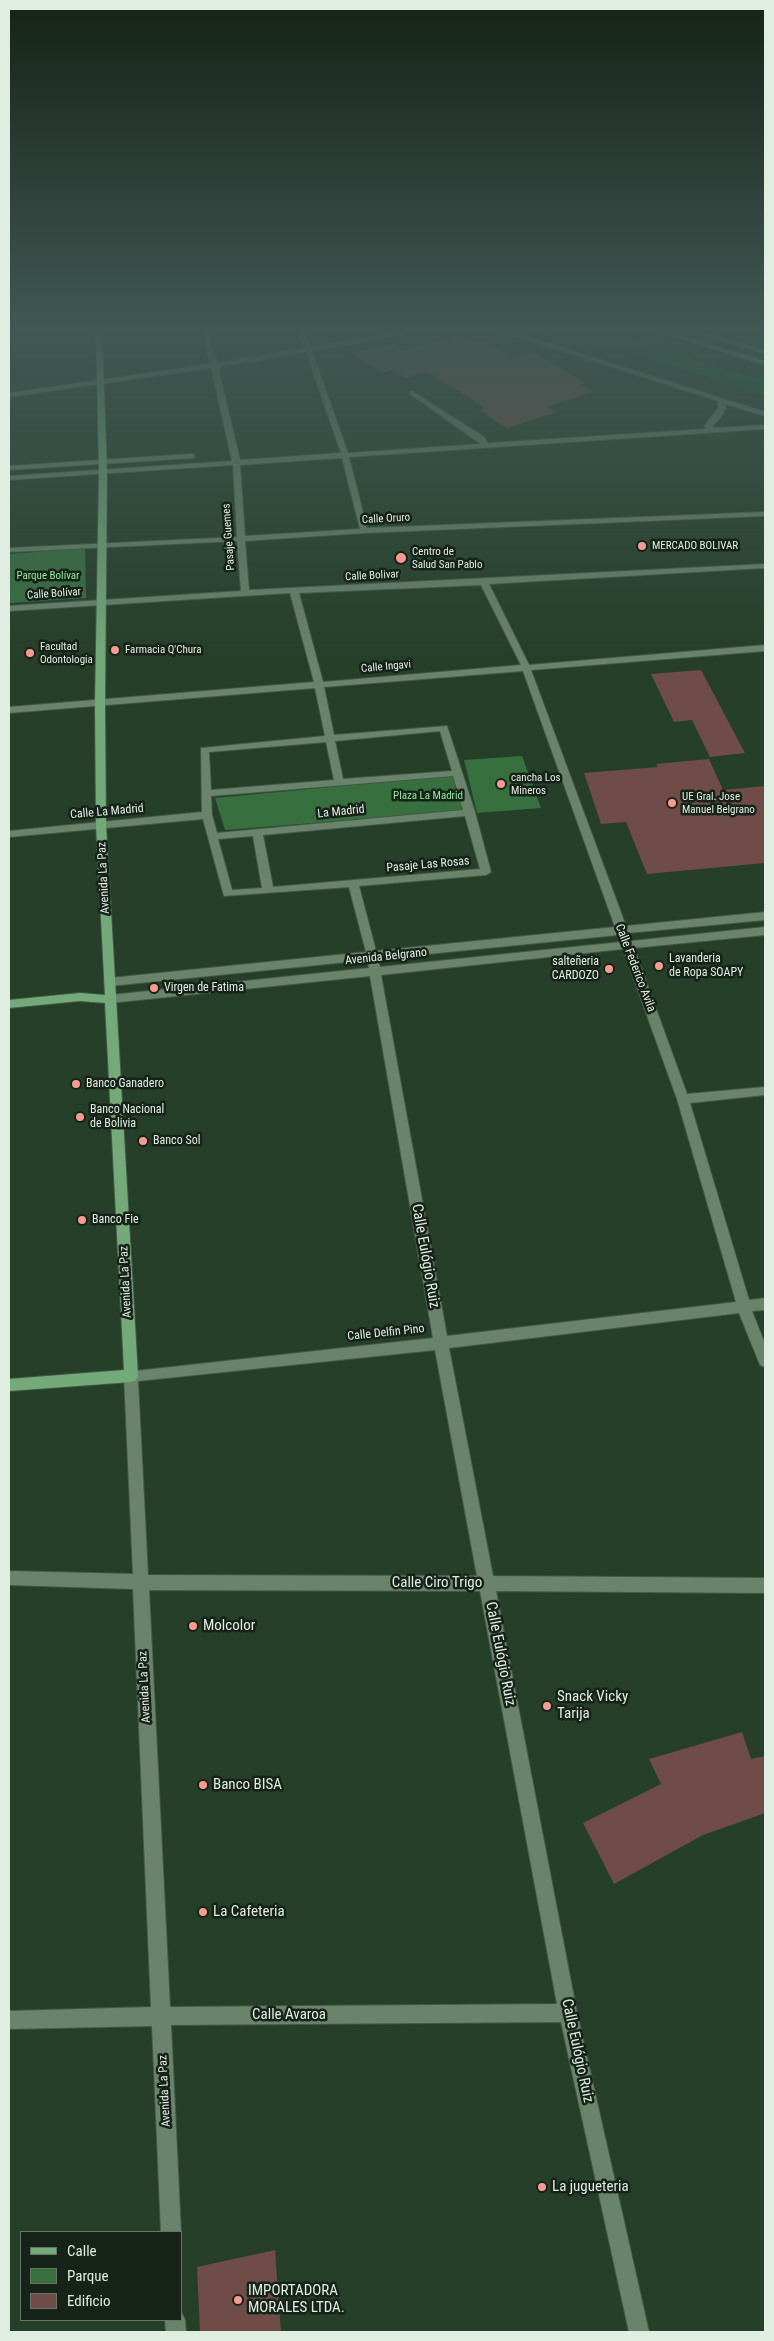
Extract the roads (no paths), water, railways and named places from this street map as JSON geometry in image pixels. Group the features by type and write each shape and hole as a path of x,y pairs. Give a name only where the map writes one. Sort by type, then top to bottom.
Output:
{"main road":[{"name":"Avenida La Paz","path":"101,441 103,471 103,544 100,602 101,824 132,1376"},
{"name":"Avenida Belgrano","path":"9,1004 80,997 110,999"},
{"name":"Calle Delfin Pino","path":"9,1385 132,1376"}],"street":[{"name":"Pasaje Guemes","path":"231,441 235,457 245,593"},
{"path":"341,441 364,531"},
{"path":"9,478 103,471 235,457 495,441"},
{"path":"324,448 344,451"},
{"path":"225,454 235,457 244,453"},
{"path":"9,468 196,456"},
{"name":"Calle Oruro","path":"9,550 364,531 765,514"},
{"name":"Calle Bolivar","path":"100,602 765,566"},
{"name":"Calle Federico Avila","path":"484,582 526,667 620,931 683,1099 744,1307 765,1361"},
{"path":"294,591 331,739 339,782"},
{"name":"Calle Bolívar","path":"9,608 100,602"},
{"name":"Calle Ingavi","path":"9,710 765,648"},
{"name":"Pasaje Las Rosas","path":"444,728 486,872 228,894 207,815 204,750 331,739 444,728"},
{"path":"205,793 458,773"},
{"name":"La Madrid","path":"214,836 470,812"},
{"name":"Calle La Madrid","path":"9,834 207,815"},
{"path":"258,833 268,890"},
{"path":"353,884 372,956"},
{"name":"Avenida Belgrano","path":"110,982 765,916"},
{"name":"Avenida Belgrano","path":"110,999 627,947 765,931"},
{"name":"Calle Eulógio Ruiz","path":"372,956 441,1343 568,2013 639,2332"},
{"path":"683,1099 765,1090"},
{"name":"Calle Delfin Pino","path":"132,1376 441,1343 765,1304"},
{"name":"Avenida La Paz","path":"132,1376 171,2231"},
{"name":"Calle Ciro Trigo","path":"9,1578 140,1582 765,1585"},
{"name":"Calle Avaroa","path":"9,2020 161,2016 568,2013"}],"place":[{"name":"MERCADO BOLIVAR","path":"642,546"},
{"name":"Centro de Salud San Pablo","path":"401,558"},
{"name":"Farmacia Q'Chura","path":"115,650"},
{"name":"Facultad Odontologia","path":"30,653"},
{"name":"cancha Los Mineros","path":"501,784"},
{"name":"UE Gral. Jose Manuel Belgrano","path":"672,803"},
{"name":"Lavanderia de Ropa SOAPY","path":"659,966"},
{"name":"salteñeria CARDOZO","path":"609,969"},
{"name":"Virgen de Fatima","path":"154,988"},
{"name":"Banco Ganadero","path":"76,1084"},
{"name":"Banco Nacional de Bolivia","path":"80,1117"},
{"name":"Banco Sol","path":"143,1141"},
{"name":"Banco Fie","path":"82,1220"},
{"name":"Molcolor","path":"193,1626"},
{"name":"Snack Vicky Tarija","path":"547,1706"},
{"name":"Banco BISA","path":"203,1785"},
{"name":"La Cafeteria","path":"203,1912"},
{"name":"La jugueteria","path":"542,2187"},
{"name":"IMPORTADORA MORALES LTDA.","path":"238,2300"}],"park label":[{"name":"Parque Bolívar","path":"48,576"},
{"name":"Plaza La Madrid","path":"428,796"}]}
